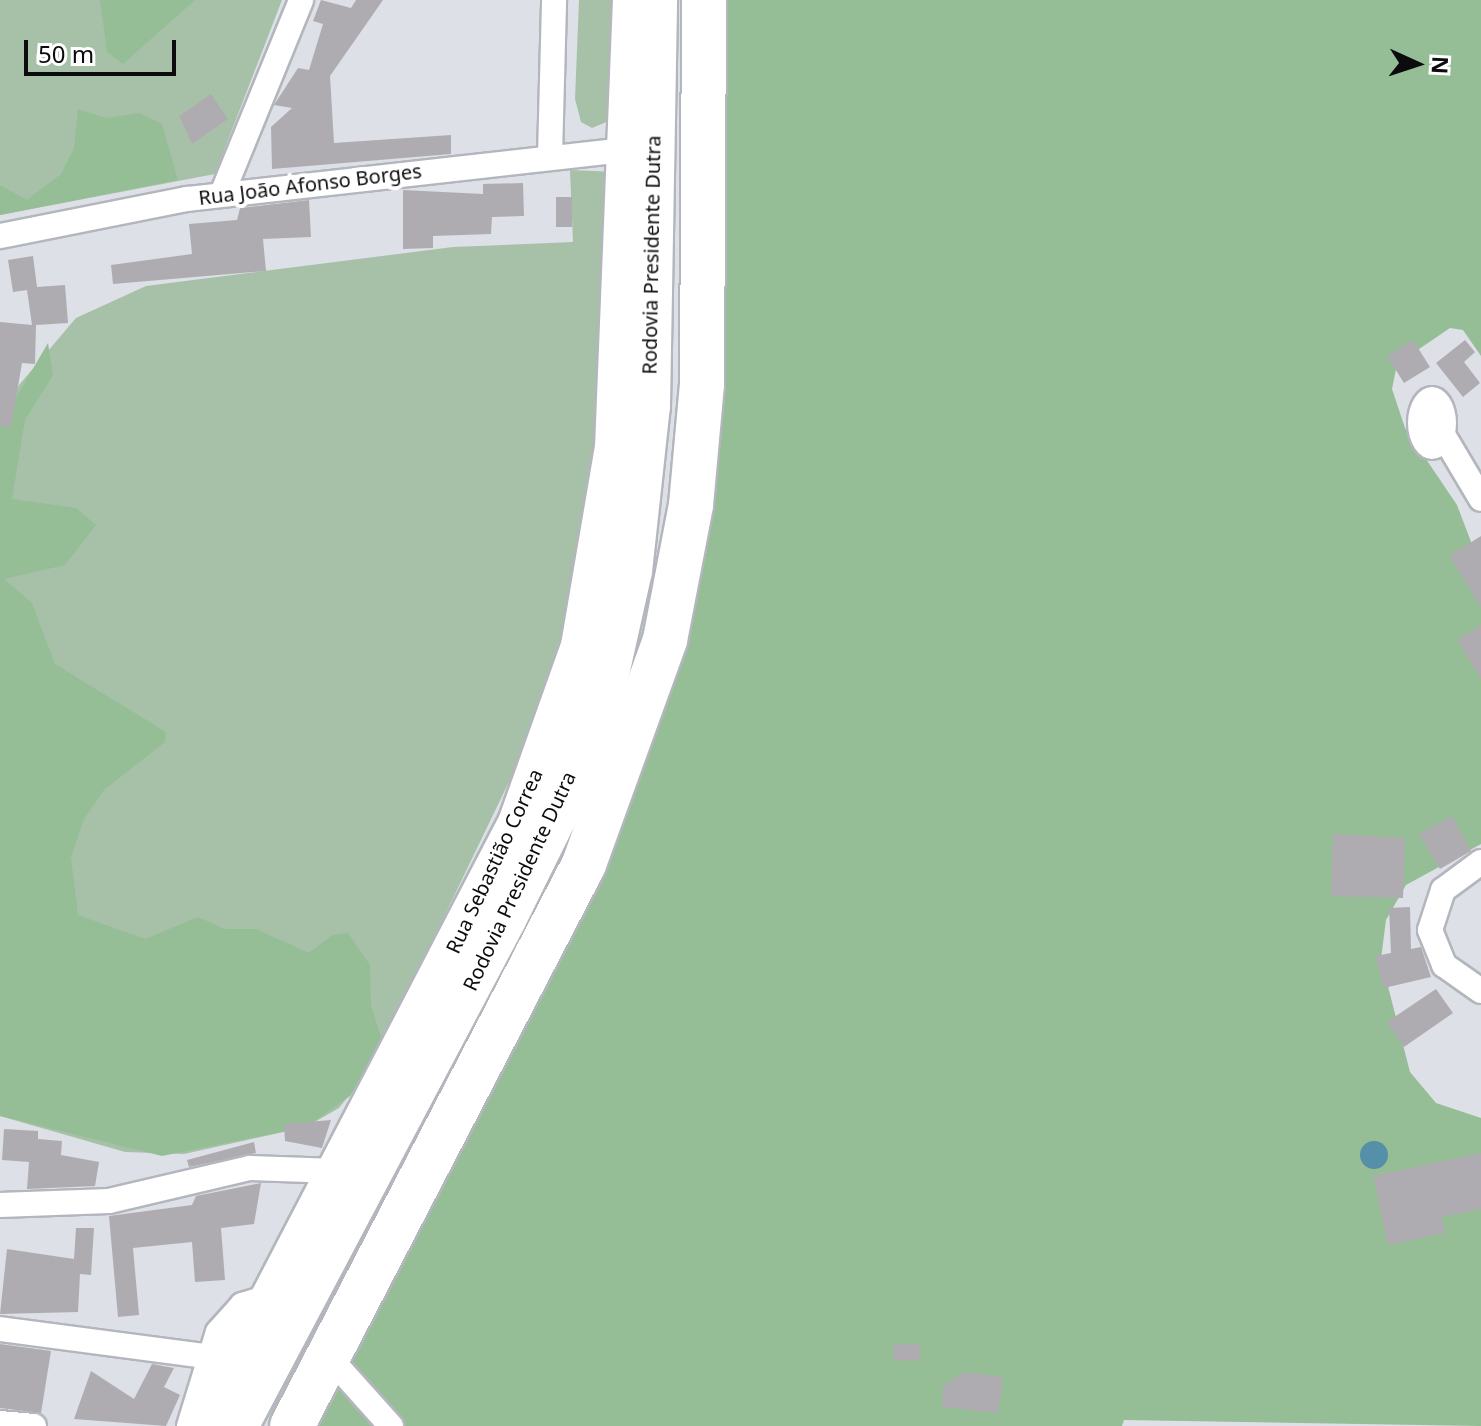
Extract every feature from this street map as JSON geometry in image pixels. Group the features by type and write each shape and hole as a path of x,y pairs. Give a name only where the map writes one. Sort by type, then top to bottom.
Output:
{"highway":[{"name":"Rodovia Presidente Dutra","path":"236,1426 504,919 555,816 606,678 639,513 648,406 655,0"},
{"path":"292,1426 584,864 665,640 682,564 702,385 704,0"}],"main road":[{"name":"Rua Sebastião Correa","path":"203,1426 517,823 580,646 614,448 622,150 632,0"}],"street":[{"path":"222,194 301,0"},
{"path":"550,156 554,0"},
{"name":"Rua João Afonso Borges","path":"0,236 222,194 622,150"},
{"path":"1433,418 1481,499"},
{"path":"1481,862 1443,890 1430,930 1444,965 1481,991"},
{"path":"0,1205 97,1203 250,1168 337,1171"},
{"path":"189,1426 205,1356 242,1305 268,1297"},
{"path":"0,1329 205,1356"},
{"path":"329,1357 391,1426"},
{"path":"0,1423 34,1426"}],"green space":[{"path":"0,0 282,0 215,174 0,215"},
{"path":"100,0 195,0 123,64 107,52"},
{"path":"579,0 623,0 609,121 592,128 581,122 575,99"},
{"path":"711,0 1481,0 1481,356 1463,330 1450,328 1397,364 1392,389 1405,428 1457,505 1481,568 1481,844 1406,885 1386,920 1381,959 1410,1072 1436,1103 1481,1118 1481,1426 1124,1420 1122,1426 309,1426 690,598"},
{"path":"78,109 106,118 139,113 162,124 178,180 0,215 0,185 27,200 61,174 74,148"},
{"path":"570,170 617,172 618,293 572,616 521,757 372,1066 339,1108 306,1127 184,1154 125,1152 0,1116 0,425 19,385 76,318 146,286 453,247 573,242"},
{"path":"48,343 53,375 25,420 12,499 76,508 96,525 65,565 4,579 32,603 55,664 166,732 165,742 104,790 84,819 71,857 78,915 145,939 198,917 225,929 256,929 309,953 332,935 348,933 370,965 371,1006 383,1043 350,1096 306,1127 162,1156 0,1116 0,425"}],"water":[{"path":"1374,1141 1384,1145 1388,1155 1384,1165 1374,1169 1364,1165 1360,1155 1364,1145"}],"building":[{"path":"321,0 351,8 356,0 383,0 330,76 334,143 451,135 451,154 272,169 271,127 292,108 274,105 298,68 309,70 323,24 313,21"},
{"path":"211,94 228,119 192,144 179,116"},
{"path":"523,183 524,216 492,217 491,234 433,236 433,248 403,249 403,190 483,194 483,184"},
{"path":"556,197 572,197 572,227 556,227"},
{"path":"309,200 311,237 263,239 266,271 113,284 111,265 192,254 189,224 237,220 240,208"},
{"path":"33,256 37,287 65,285 68,323 36,325 35,364 22,363 11,427 0,426 0,322 32,325 27,290 13,292 8,260"},
{"path":"1413,340 1430,367 1404,383 1387,356"},
{"path":"1465,340 1475,352 1464,362 1480,383 1463,397 1436,363"},
{"path":"1481,536 1481,607 1449,556"},
{"path":"1481,625 1481,679 1457,640"},
{"path":"1452,816 1471,851 1440,869 1419,834"},
{"path":"1333,834 1405,838 1403,898 1331,896"},
{"path":"1410,907 1411,949 1421,947 1431,977 1384,988 1375,956 1391,953 1389,908"},
{"path":"1436,989 1453,1013 1404,1047 1387,1022"},
{"path":"331,1120 322,1148 285,1141 284,1124"},
{"path":"4,1129 38,1131 38,1139 62,1141 61,1155 99,1162 95,1186 27,1189 29,1162 2,1160"},
{"path":"254,1142 256,1153 189,1167 187,1160"},
{"path":"1481,1153 1481,1209 1442,1217 1445,1233 1388,1245 1373,1176"},
{"path":"261,1183 254,1224 221,1228 225,1280 195,1282 192,1242 133,1248 139,1315 118,1317 109,1216 192,1205 196,1196"},
{"path":"76,1228 94,1228 91,1275 80,1274 78,1312 0,1314 7,1249 74,1259"},
{"path":"0,1344 51,1351 41,1413 0,1408"},
{"path":"894,1344 921,1345 919,1361 893,1360"},
{"path":"152,1364 174,1368 164,1387 180,1395 166,1426 74,1419 91,1371 134,1399"},
{"path":"964,1372 1003,1377 998,1413 942,1407 943,1386"}]}
